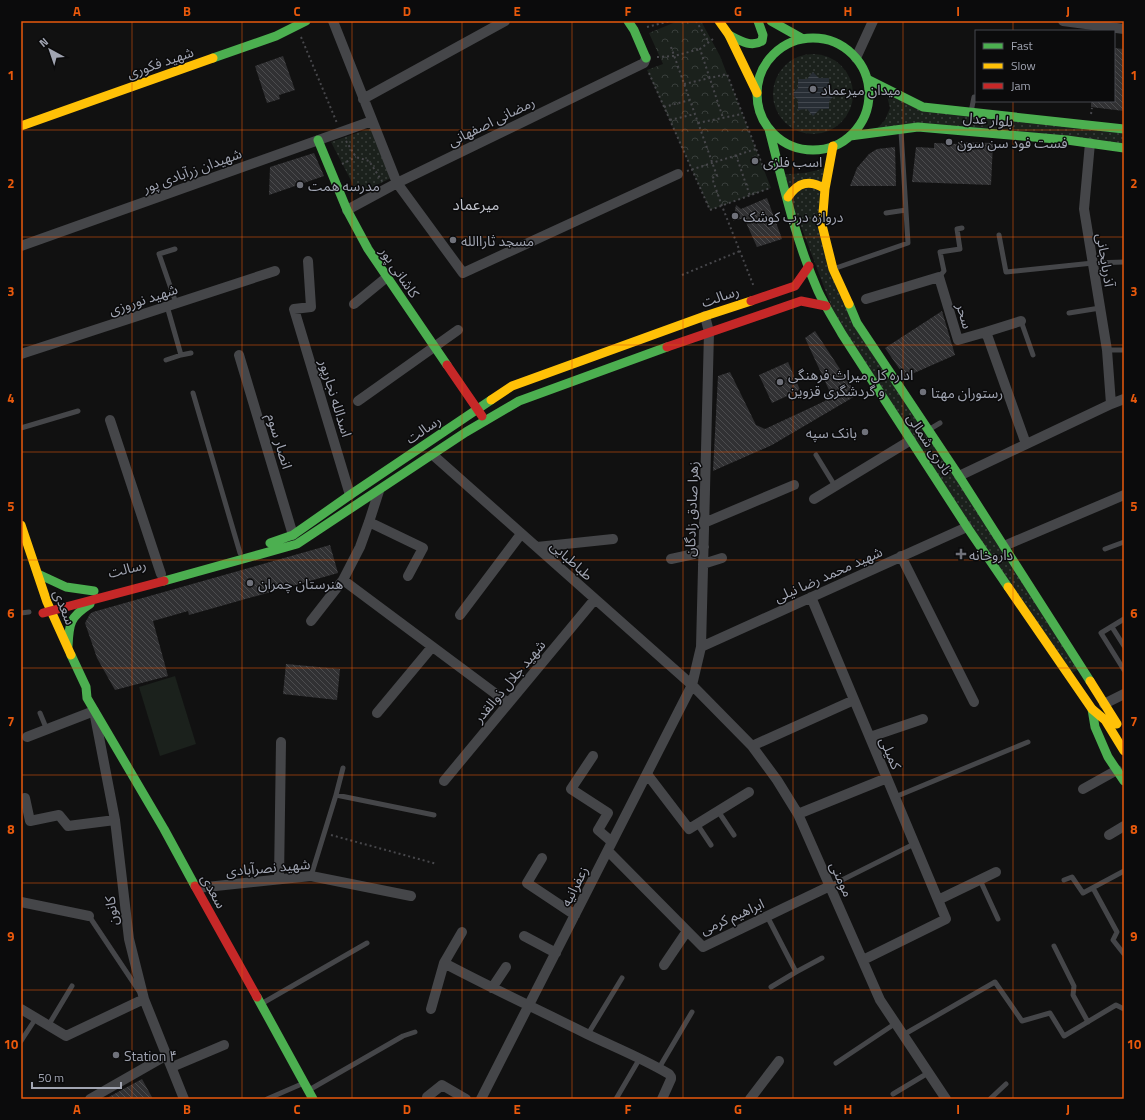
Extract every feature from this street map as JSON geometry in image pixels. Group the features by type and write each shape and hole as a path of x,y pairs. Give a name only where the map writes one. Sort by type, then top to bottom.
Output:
{"main road":[{"name":"شهید فکوری","path":"21,126 276,36 306,21"},
{"path":"628,21 634,30 645,61"},
{"path":"719,21 730,35 757,93"},
{"path":"730,35 754,44 760,42 764,38 764,34 758,21"},
{"path":"771,21 803,39"},
{"path":"813,38 832,41 845,48 856,58 868,79 869,100 863,120 850,136 834,146 816,150 798,148 782,141 769,129 760,112 757,93 761,74 765,65 770,58 785,45 803,39 813,38"},
{"name":"بلوار عدل","path":"868,79 923,108 1124,129"},
{"name":"بلوار عدل","path":"850,136 918,127 1090,143 1124,148"},
{"name":"نادری شمالی","path":"769,129 809,266 816,286 826,306 842,334 967,527 1092,710 1105,720 1124,751"},
{"name":"کاشانی پور","path":"318,140 347,210 368,249 485,420"},
{"name":"نادری شمالی","path":"834,146 825,189 822,225 833,269 857,324 959,476 1124,735"},
{"path":"788,197 794,188 804,183 815,183 825,189"},
{"name":"رسالت","path":"47,612 161,574 240,553 293,535 512,386 705,316 795,286 809,266"},
{"name":"رسالت","path":"43,603 96,595 192,574 298,544 485,420 519,401 801,300 826,306"},
{"name":"سعدی","path":"21,525 38,574 43,603"},
{"path":"38,574 74,589 96,595"},
{"name":"سعدی","path":"31,583 47,612 78,691 87,698"},
{"path":"68,650 69,626 73,618 96,595"},
{"name":"سعدی","path":"47,612 86,687 87,698 94,711 164,829 313,1099"},
{"name":"نادری شمالی","path":"1104,704 1124,722"},
{"name":"نادری شمالی","path":"1092,710 1095,727 1108,757 1124,781"}],"street":[{"path":"333,21 397,183 464,273 678,174"},
{"path":"363,99 505,21"},
{"path":"856,58 873,21"},
{"path":"1063,21 1124,29"},
{"name":"رمضانی اصفهانی","path":"347,210 397,183 645,61"},
{"name":"شهیدان زرآبادی پور","path":"21,246 372,121"},
{"name":"آذربایجانی","path":"1090,143 1084,209 1107,350 1111,404"},
{"name":"اسدالله نجارپور","path":"308,261 311,307 294,309 350,495"},
{"name":"شهید نوروزی","path":"21,354 275,271"},
{"path":"354,304 387,277"},
{"path":"866,299 939,277"},
{"name":"سحر","path":"939,277 958,340 986,332 1026,444"},
{"name":"زهرا صادق زادگان","path":"692,685 701,647 709,332 705,316"},
{"path":"986,332 1022,322"},
{"path":"358,401 458,330"},
{"name":"انصار سوم","path":"239,355 293,535"},
{"path":"959,476 1124,399"},
{"path":"110,420 161,574"},
{"path":"814,499 911,440"},
{"name":"طباطبایی","path":"433,455 692,685"},
{"path":"704,523 794,485"},
{"path":"311,621 343,580 360,547 379,491"},
{"path":"1004,546 1124,495"},
{"path":"369,522 423,548 408,576"},
{"name":"شهید محمد رضا نیلی","path":"701,647 967,527"},
{"path":"460,615 521,534"},
{"path":"537,548 613,539"},
{"path":"671,559 694,554 704,547"},
{"path":"901,556 974,702"},
{"path":"703,564 722,558"},
{"path":"343,580 508,703"},
{"name":"کمیلی","path":"811,597 946,919 863,960"},
{"name":"شهید جلال ذوالقدر","path":"444,781 595,599"},
{"path":"377,713 432,647"},
{"name":"مومنی","path":"692,685 752,746 777,780 798,814 880,1000 946,1099"},
{"name":"زعفرانیه","path":"481,1099 692,685"},
{"path":"1104,704 1124,694"},
{"path":"752,746 854,700"},
{"path":"27,737 94,711"},
{"name":"کانون","path":"94,711 115,820 129,939 144,999 184,1099"},
{"path":"870,737 922,719"},
{"path":"279,879 281,742"},
{"name":"ابراهیم کرمی","path":"593,756 572,789 608,813 598,830 610,846 703,947 830,886"},
{"path":"1083,789 1117,770"},
{"path":"647,774 689,829 749,792"},
{"path":"798,814 887,778"},
{"path":"25,798 30,821 59,815 68,826 115,820"},
{"path":"1109,835 1124,826"},
{"path":"542,858 526,883 575,915"},
{"path":"938,900 996,872"},
{"name":"شهید نصرآبادی","path":"197,888 311,876 411,896"},
{"path":"21,902 90,916"},
{"path":"664,965 687,931"},
{"path":"431,1009 444,963 462,932"},
{"path":"524,936 556,953"},
{"path":"444,963 492,988 659,1068 671,1076 662,1099"},
{"path":"492,988 506,967"},
{"path":"21,1009 66,1036 144,999"},
{"path":"172,1067 224,1045"},
{"path":"90,1099 167,1055"},
{"path":"750,1099 779,1061"},
{"path":"427,1097 442,1085 466,1099"}],"lane":[{"path":"971,112 974,97"},
{"path":"833,269 908,243 901,130"},
{"path":"886,213 906,210"},
{"path":"939,277 944,271 940,252 960,249 957,229 962,228"},
{"path":"999,235 1006,272 1093,263 1124,262"},
{"path":"175,249 159,254 181,355"},
{"path":"1069,313 1100,308"},
{"path":"1022,322 1033,355"},
{"path":"1107,350 1124,350"},
{"path":"166,360 191,353"},
{"path":"193,393 240,553"},
{"path":"21,428 78,411"},
{"path":"928,430 940,423"},
{"path":"816,455 835,486"},
{"path":"1105,549 1124,542"},
{"path":"21,613 29,612"},
{"path":"1124,619 1101,633 1124,670"},
{"path":"1112,627 1124,646"},
{"path":"40,713 47,730"},
{"path":"895,797 1028,742"},
{"path":"311,876 344,768"},
{"path":"336,795 434,815"},
{"path":"718,811 734,835"},
{"path":"697,824 711,845"},
{"path":"830,886 914,844"},
{"path":"1064,880 1072,877 1083,893 1124,871"},
{"path":"980,880 998,919"},
{"path":"1093,888 1117,932 1113,940 1124,954"},
{"path":"90,916 144,999"},
{"path":"767,916 796,972"},
{"path":"261,1004 368,943"},
{"path":"1054,946 1074,986 1073,995 1088,1022"},
{"path":"771,987 822,958"},
{"path":"588,1034 622,978"},
{"path":"903,1035 995,982 1022,1021 1050,1013 1064,1036 1116,1005 1124,1009"},
{"path":"48,1026 72,986"},
{"path":"659,1068 692,1012"},
{"path":"21,1041 36,1018"},
{"path":"836,1063 896,1023"},
{"path":"267,1099 306,1087 403,1036 415,1032"},
{"path":"616,1099 640,1058"},
{"path":"892,1094 928,1073"},
{"path":"990,1099 1006,1084"}],"path":[{"path":"649,27 671,21"},
{"path":"696,21 709,42"},
{"path":"296,26 343,137 356,157 369,161 387,188"},
{"path":"713,39 700,48 674,56 645,61 710,210 771,188 768,181"},
{"path":"671,47 717,176 712,178 758,298"},
{"path":"700,48 723,118"},
{"path":"684,84 727,74 766,175"},
{"path":"664,107 690,100"},
{"path":"670,120 695,114"},
{"path":"698,123 742,114"},
{"path":"678,174 756,149"},
{"path":"736,155 750,196"},
{"path":"330,170 356,157"},
{"path":"682,275 740,252"},
{"path":"324,833 437,864"}],"green space":[{"path":"678,21 701,21 720,56 771,188 710,210 647,70 663,64 649,33"},
{"path":"813,54 828,57 841,66 850,79 853,94 850,109 841,122 828,131 813,134 798,131 785,122 776,109 773,94 776,79 785,66 798,57"},
{"path":"885,88 923,107 1124,129 1124,148 918,127 873,133 885,120 890,108"},
{"path":"371,128 391,178 358,194 331,142"},
{"path":"830,166 822,225 857,323 1081,668 1068,675 842,334 781,174 806,173"},
{"path":"175,676 196,744 160,756 139,687"}],"shaded area":[{"path":"813,72 819,78 829,78 829,87 836,94 829,101 829,109 820,109 813,116 807,109 798,110 798,100 792,94 798,88 798,79 807,79"}],"building":[{"path":"1115,48 1124,49 1124,111 1091,107 1091,102 1115,102"},
{"path":"283,56 295,90 279,95 280,99 267,103 255,66"},
{"path":"958,142 993,143 991,185 912,182 916,147 934,148 934,143 958,144"},
{"path":"895,147 896,186 850,186 857,168 869,154 877,149"},
{"path":"314,153 324,176 269,195 270,167"},
{"path":"767,198 782,239 757,247 744,218 733,221 736,205 741,209"},
{"path":"942,311 955,355 905,377 885,348"},
{"path":"815,331 857,395 772,445 713,471 718,376 730,372 756,425 765,429 825,401 829,390 805,338"},
{"name":"اداره کل میراث فرهنگی و گردشگری قزوین","path":"788,362 800,390 772,403 759,375"},
{"path":"330,545 338,573 189,615 188,611 153,621 168,676 115,690 97,658 85,623 90,614"},
{"path":"286,664 340,669 337,700 283,694"},
{"path":"142,1079 153,1099 105,1099"}],"traffic: fast":[{"path":"213,58 276,36 306,21"},
{"path":"628,21 634,30 646,58"},
{"path":"729,35 741,41 754,44 758,43 762,41 763,35 758,21"},
{"path":"771,21 803,39"},
{"path":"813,38 834,42 853,54 865,73 869,94 865,115 853,134 834,146 813,150 792,146 773,134 761,115 757,94 761,73 773,54 792,42 813,38"},
{"path":"867,79 923,107 1124,129"},
{"path":"850,136 918,127 1067,140 1124,148"},
{"path":"769,129 796,231 818,291 842,334 967,527 1008,587"},
{"path":"318,140 347,210 368,249 447,365"},
{"path":"849,304 857,323 959,476 1090,681"},
{"path":"164,581 297,544 466,432 519,401 667,347"},
{"path":"270,543 293,535 491,400"},
{"path":"38,574 66,587 94,591"},
{"path":"68,646 69,632 72,621 78,613 90,604"},
{"path":"71,655 86,687 87,698 164,829 195,886"},
{"path":"1092,709 1095,727 1108,757 1124,781"},
{"path":"257,997 313,1099"}],"traffic: slow":[{"path":"719,21 729,35 757,93"},
{"path":"21,126 213,58"},
{"path":"833,146 825,189 822,225 833,269 849,304"},
{"path":"788,197 800,185 809,183 825,189"},
{"path":"491,400 512,386 705,316 751,301"},
{"path":"21,525 47,602 71,655"},
{"path":"1008,587 1092,709 1105,720 1124,751"},
{"path":"1090,681 1117,724"}],"traffic: jam":[{"path":"751,301 795,286 809,266"},
{"path":"667,347 801,301 826,306"},
{"path":"447,365 482,416"},
{"path":"43,613 164,581"},
{"path":"195,886 257,997"}],"place":[{"name":"میدان میرعماد","path":"813,89"},
{"name":"فست فود سن سون","path":"949,142"},
{"name":"اسب فلزی","path":"755,161"},
{"name":"مدرسه همت","path":"300,185"},
{"name":"دروازه درب کوشک","path":"735,216"},
{"name":"مسجد ثاراالله","path":"453,240"},
{"name":"اداره کل میراث فرهنگی و گردشگری قزوین","path":"780,382"},
{"name":"رستوران مهتا","path":"923,392"},
{"name":"بانک سپه","path":"865,432"},
{"name":"داروخانه","path":"961,554"},
{"name":"هنرستان چمران","path":"250,583"},
{"name":"Station ۴","path":"116,1055"}],"district":[{"name":"میرعماد","path":"476,204"}]}
